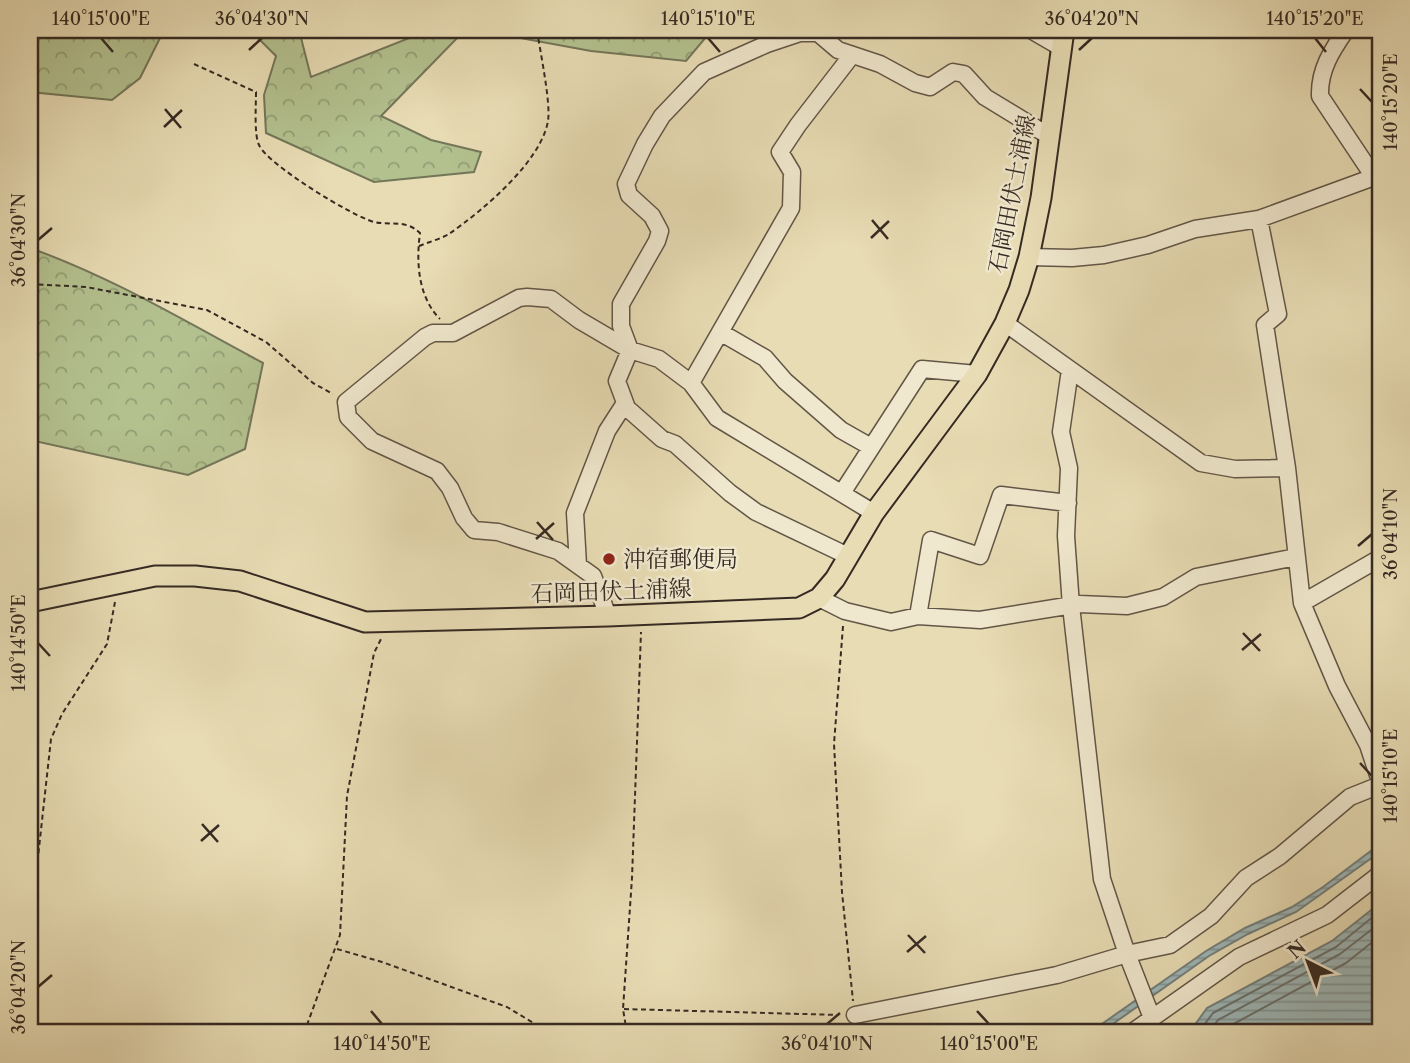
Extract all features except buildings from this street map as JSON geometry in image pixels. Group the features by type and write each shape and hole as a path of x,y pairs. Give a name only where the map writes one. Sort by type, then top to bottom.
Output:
{"main road":[{"name":"石岡田伏土浦線","path":"30,602 155,576 195,576 240,581 365,622 608,617 799,608 819,598 835,579 874,513 977,373 1005,323 1029,257 1041,198 1063,39"}],"street":[{"path":"1031,30 1063,39"},
{"path":"1029,257 1104,255 1148,245 1195,229 1259,219 1377,180 1320,96 1319,83 1328,56 1346,30"},
{"path":"848,556 756,512 730,493 675,444 662,439 627,408 617,382 630,350 621,326 621,304 660,231 652,216 629,195 625,184 662,116 704,72 767,44 800,33 818,31 838,50 880,65 930,88 953,72 964,74 985,97 1049,136"},
{"path":"691,383 791,208 792,172 780,152 852,55"},
{"path":"855,1015 1057,975 1127,954 1170,945 1211,916 1246,878 1280,856 1350,797 1380,783 1368,745 1337,686 1302,603 1287,468 1265,325 1278,314 1259,219"},
{"path":"608,617 593,576 558,551 498,532 474,530 437,471 372,441 348,417 346,402 425,337 433,333 453,333 519,298 551,299 579,320 630,350 659,359 691,383 717,418 874,513"},
{"path":"1005,323 1201,463 1235,469 1287,468"},
{"path":"720,332 765,358 785,381 841,430 871,447"},
{"path":"842,493 922,369 977,373"},
{"path":"1070,370 1061,432 1069,468 1066,536 1071,606 1102,879 1147,1005"},
{"path":"578,565 575,513 607,431 625,403"},
{"path":"918,616 931,540 979,556 1001,495 1068,503"},
{"path":"819,598 845,611 891,622 918,616 980,620 1079,604 1127,606 1163,597 1196,577 1296,557"},
{"path":"1302,603 1379,560"},
{"path":"1131,1033 1147,1005 1327,915 1380,874"}],"path":[{"path":"418,247 447,235 499,193 545,137 549,118 537,30"},
{"path":"194,64 256,92 258,144 270,159 346,210 375,222 411,225 419,233 417,265 431,310 453,333"},
{"path":"30,284 86,287 207,310 266,342 313,383 346,402"},
{"path":"30,895 37,866 51,739 62,714 107,644 117,584"},
{"path":"623,1009 855,1015 842,892 834,744 845,611"},
{"path":"627,1033 623,1009 632,878 641,615"},
{"path":"304,1033 340,935 347,796 374,653 389,622"},
{"path":"335,948 507,1007 550,1033"}],"green space":[{"path":"30,30 164,30 140,78 112,100 30,92"},
{"path":"250,30 299,30 311,77 422,33 423,30 465,30 381,116 431,140 481,152 474,172 374,182 266,133 264,95 276,56"},
{"path":"477,30 712,30 686,61 591,51"},
{"path":"30,248 119,286 263,363 245,449 188,475 30,440"}],"water":[{"path":"1380,844 1380,852 1296,912 1209,956 1100,1033 1089,1033 1206,951 1245,928 1292,907"},
{"path":"1380,903 1380,1033 1189,1033 1207,1008 1332,941"}],"place":[{"name":"沖宿郵便局","path":"609,559"}]}
